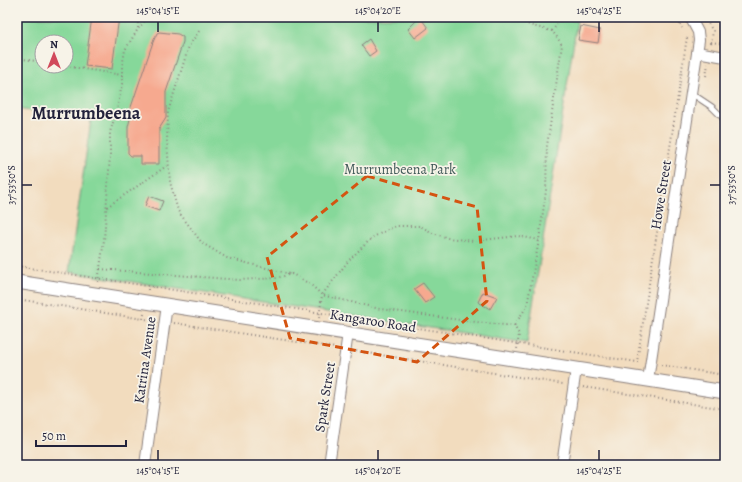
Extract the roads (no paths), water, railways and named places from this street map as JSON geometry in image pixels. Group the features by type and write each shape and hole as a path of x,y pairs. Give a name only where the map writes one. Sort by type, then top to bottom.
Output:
{"street":[{"name":"Howe Street","path":"648,380 699,36 690,17"},
{"path":"697,52 725,57"},
{"name":"Kangaroo Road","path":"17,282 725,392"},
{"name":"Katrina Avenue","path":"145,465 167,305"},
{"name":"Spark Street","path":"329,465 348,334"},
{"path":"562,465 576,369"}],"lane":[{"path":"691,93 712,107 725,120"}],"district":[{"name":"Murrumbeena","path":"86,113"}],"park label":[{"name":"Murrumbeena Park","path":"400,169"}]}
